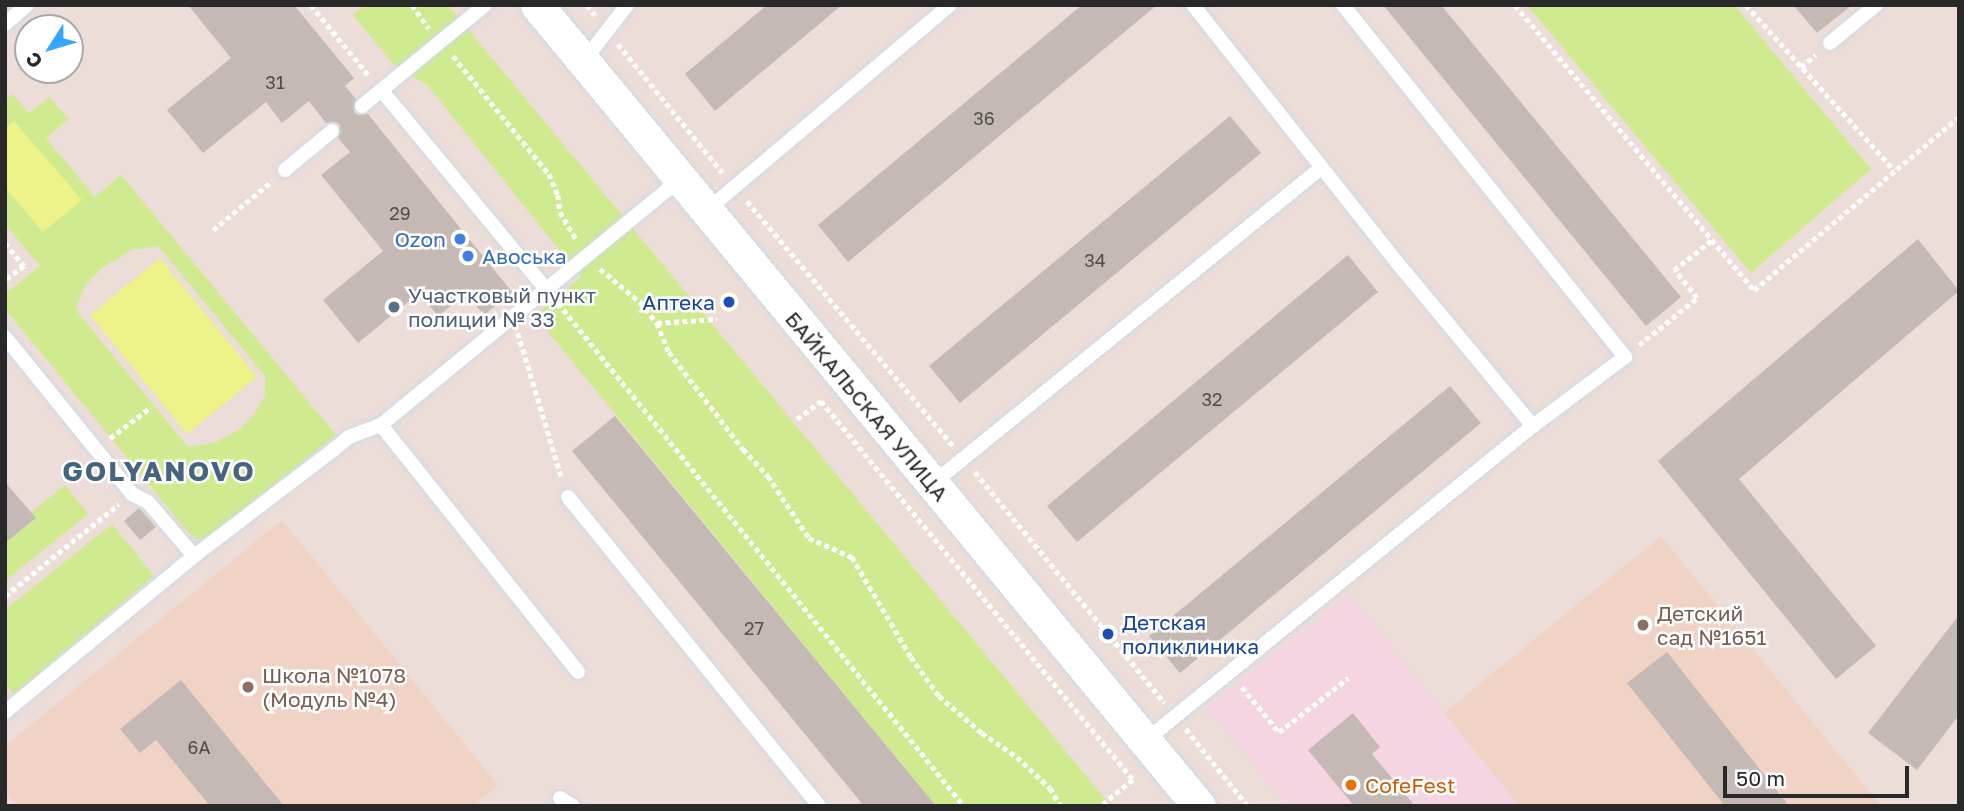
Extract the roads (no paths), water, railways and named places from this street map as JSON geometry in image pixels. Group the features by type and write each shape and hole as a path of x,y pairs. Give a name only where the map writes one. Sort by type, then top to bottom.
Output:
{"street":[{"name":"БАЙКАЛЬСКАЯ УЛИЦА","path":"537,5 1199,806"}],"lane":[{"path":"5,24 27,5"},
{"path":"362,106 485,5"},
{"path":"583,62 627,5"},
{"path":"706,211 950,5"},
{"path":"1193,5 1321,168 1533,426"},
{"path":"1145,741 1533,426 1625,357 1343,5"},
{"path":"1830,43 1876,5"},
{"path":"382,92 546,289"},
{"path":"285,170 332,131"},
{"path":"932,484 1321,168"},
{"path":"5,712 194,555 349,437 381,425 680,179"},
{"path":"5,337 132,494 148,502 194,555"},
{"path":"381,425 578,672"},
{"path":"568,497 819,806"}],"place":[{"name":"Ozon","path":"460,239"},
{"name":"Авоська","path":"468,256"},
{"name":"Аптека","path":"729,302"},
{"name":"Участковый пункт полиции № 33","path":"394,307"},
{"name":"Детский сад №1651","path":"1643,625"},
{"name":"Детская поликлиника","path":"1108,634"},
{"name":"Школа №1078 (Модуль №4)","path":"248,687"},
{"name":"CofeFest","path":"1351,785"}],"district":[{"name":"GOLYANOVO","path":"159,471"}]}
